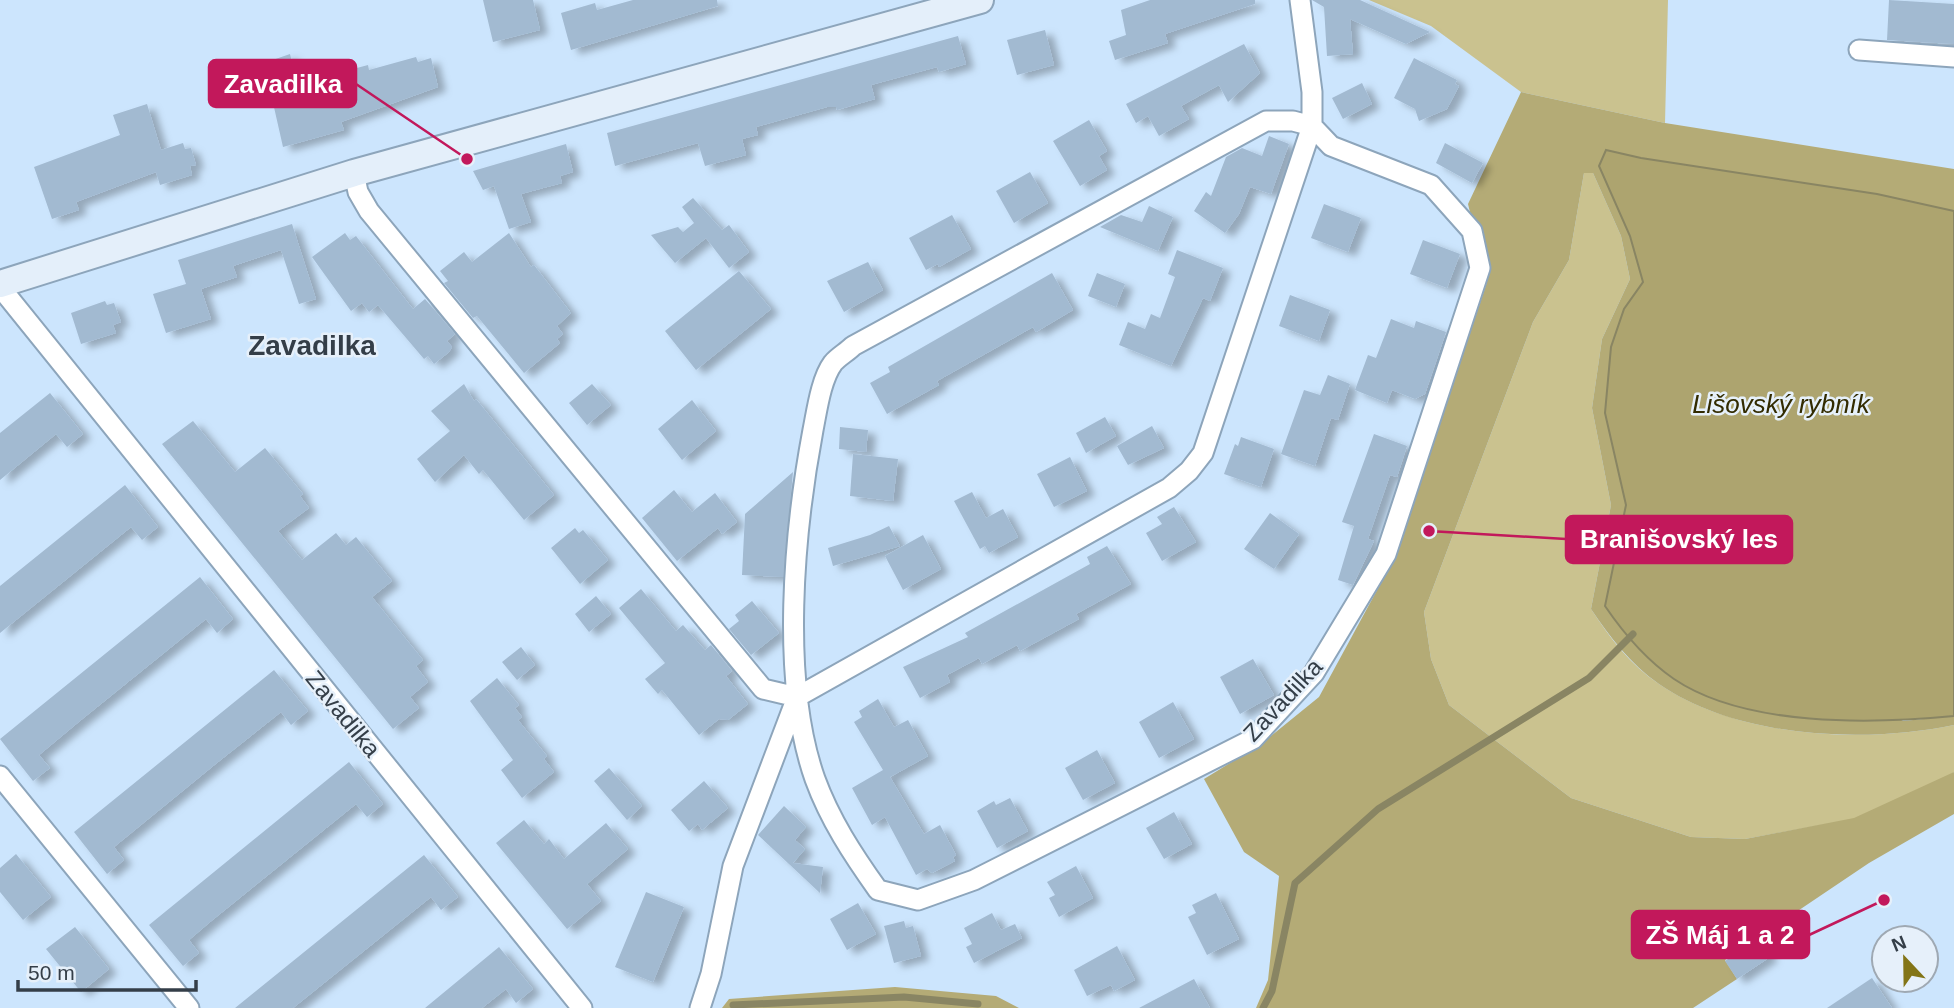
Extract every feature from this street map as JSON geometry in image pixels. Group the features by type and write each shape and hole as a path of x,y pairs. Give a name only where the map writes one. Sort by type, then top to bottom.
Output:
{"street":[{"name":"Zavadilka","path":"582,1008 0,286 354,173 980,0"},
{"path":"354,173 358,192 369,211 763,689 797,697 1169,488 1189,471 1203,453 1312,126 1312,92 1300,0"},
{"path":"1859,50 1954,57"},
{"name":"Zavadilka","path":"1266,121 1293,121 1312,126 1331,146 1431,185 1472,231 1480,268 1386,554 1314,673 1253,739 974,880 918,900 878,890 845,845 815,778 797,697 796,564 806,470 816,417 832,364 853,346 1266,121"},
{"name":"Zavadilka","path":"700,1008 711,974 733,866 797,697"},
{"path":"0,776 189,1008"}],"shaded area":[{"path":"1369,0 1668,0 1665,123 1521,92 1431,26"},
{"path":"1521,92 1665,123 1954,169 1954,211 1877,194 1641,158 1607,150 1599,166 1630,236 1643,282 1624,309 1611,348 1605,413 1626,505 1614,557 1903,721 1954,716 1954,725 1918,731 1841,735 1763,726 1725,716 1690,702 1659,684 1621,650 1591,609 1611,505 1592,408 1602,339 1630,279 1621,236 1593,173 1584,173 1569,260 1533,322 1424,612 1431,659 1449,705 1571,798 1691,837 1745,839 1854,818 1954,772 1954,814 1869,863 1725,960 1737,979 1693,1008 1256,1008 1268,980 1279,876 1244,852 1204,779 1261,744 1319,697 1395,557 1487,282 1468,204"},
{"path":"1584,173 1593,173 1621,236 1630,279 1602,339 1592,408 1611,505 1591,609 1621,650 1649,677 1691,702 1726,716 1763,726 1842,735 1918,731 1954,725 1954,772 1950,775 1854,819 1745,839 1691,837 1571,798 1449,705 1431,659 1424,612 1533,322 1569,260"},
{"path":"895,987 996,996 1019,1008 722,1008 729,999"}],"water":[{"name":"Lišovský rybník","path":"1606,150 1641,158 1877,194 1954,211 1954,716 1848,720 1772,714 1736,706 1703,695 1663,671 1636,646 1605,606 1626,505 1605,413 1611,347 1624,309 1643,282 1630,236 1599,166"}],"building":[{"path":"483,0 533,0 540,30 493,42"},
{"path":"633,0 717,0 718,6 571,50 561,13 595,3 597,10"},
{"path":"1150,0 1255,0 1255,4 1165,34 1168,43 1115,60 1109,41 1126,35 1121,10"},
{"path":"1312,0 1360,0 1430,32 1406,44 1350,19 1353,54 1327,56 1324,7"},
{"path":"1889,0 1954,4 1954,44 1887,40"},
{"path":"1045,30 1054,65 1017,75 1007,40"},
{"path":"958,36 966,64 939,72 937,67 871,85 875,99 837,110 836,107 827,107 756,127 758,135 742,139 746,155 705,166 698,143 615,166 607,133"},
{"path":"1244,44 1260,73 1228,102 1219,85 1181,106 1189,119 1159,136 1148,116 1136,123 1126,104"},
{"path":"290,54 293,66 301,65 305,78 368,65 369,70 416,57 418,62 431,58 438,87 341,122 344,130 283,147 264,63"},
{"path":"1414,58 1457,80 1455,84 1459,86 1447,109 1419,121 1415,109 1394,98"},
{"path":"1362,83 1372,104 1343,119 1332,98"},
{"path":"147,104 161,150 183,143 185,149 191,148 196,165 190,166 192,175 160,185 156,172 76,202 79,210 52,219 34,167 120,135 113,115"},
{"path":"1089,120 1107,151 1099,156 1107,170 1080,186 1053,141"},
{"path":"1269,136 1289,144 1271,194 1250,187 1239,214 1225,233 1194,211 1206,192 1211,196 1226,157 1242,148 1262,156"},
{"path":"1445,143 1483,163 1472,183 1436,163"},
{"path":"566,144 573,172 560,176 562,183 521,194 531,222 509,229 494,186 483,190 473,171"},
{"path":"1030,172 1048,203 1014,223 996,191"},
{"path":"693,198 722,230 729,225 749,252 729,268 706,238 675,263 651,235 678,227 683,232 694,223 682,207"},
{"path":"1324,204 1361,218 1348,252 1311,238"},
{"path":"1149,206 1173,217 1158,251 1100,227 1121,215 1142,222"},
{"path":"952,215 971,249 939,267 938,264 926,270 909,238"},
{"path":"292,224 316,299 299,304 281,250 233,266 237,277 201,289 211,319 166,333 153,294 186,284 178,260"},
{"path":"345,233 350,240 356,236 413,309 425,299 455,334 447,341 452,347 449,352 434,364 428,356 424,359 378,305 369,312 362,303 351,311 312,257"},
{"path":"509,233 531,267 534,265 571,313 557,326 563,334 557,339 560,343 524,373 477,316 473,318 444,283 448,281 440,271 464,252 472,262"},
{"path":"1423,240 1460,254 1447,288 1410,274"},
{"path":"1177,250 1223,268 1210,301 1203,298 1171,366 1119,345 1128,322 1145,329 1151,314 1160,318 1175,277 1168,274"},
{"path":"868,262 883,290 844,312 827,281"},
{"path":"739,271 771,309 696,370 665,331"},
{"path":"1052,273 1073,310 1036,332 1033,327 937,381 939,385 887,414 870,383 890,372 888,367"},
{"path":"1097,273 1125,284 1116,307 1088,296"},
{"path":"1290,295 1330,310 1319,341 1279,326"},
{"path":"105,301 107,305 114,303 121,322 113,325 116,333 81,344 71,313"},
{"path":"1391,319 1414,328 1416,321 1446,332 1425,394 1415,399 1392,390 1387,403 1355,390 1368,355 1376,358"},
{"path":"1328,375 1350,384 1338,420 1331,418 1315,466 1281,454 1304,390 1320,395"},
{"path":"464,384 474,401 476,399 554,495 524,520 483,470 479,474 464,455 435,482 417,459 450,431 431,411"},
{"path":"592,384 611,405 587,425 569,403"},
{"path":"50,393 83,434 67,447 56,434 0,480 0,433"},
{"path":"692,400 716,431 682,460 658,429"},
{"path":"1105,417 1116,436 1086,453 1076,433"},
{"path":"193,421 235,472 265,448 303,494 300,496 309,508 278,531 302,560 336,533 346,545 356,537 392,581 372,597 423,660 416,666 428,682 410,697 419,708 393,729 162,444"},
{"path":"1152,426 1164,448 1128,465 1117,446"},
{"path":"840,427 868,430 866,452 839,449"},
{"path":"1374,434 1407,446 1397,477 1390,475 1368,539 1374,541 1353,585 1338,580 1354,526 1342,522"},
{"path":"1241,437 1274,449 1261,487 1224,474 1235,444 1238,446"},
{"path":"853,454 898,459 893,501 850,496"},
{"path":"1070,457 1087,491 1054,507 1037,474"},
{"path":"793,472 783,577 742,575 745,514"},
{"path":"125,485 158,527 142,540 131,527 0,633 0,586"},
{"path":"674,490 692,512 715,493 737,522 722,534 718,528 677,561 642,518"},
{"path":"972,492 986,518 1003,509 1018,537 989,553 985,546 980,549 954,501"},
{"path":"1174,507 1196,542 1162,561 1146,533 1162,524 1157,517"},
{"path":"1270,513 1299,534 1274,569 1244,549"},
{"path":"889,526 900,546 833,566 828,548"},
{"path":"575,528 579,533 583,530 608,560 580,584 551,548"},
{"path":"923,535 941,569 903,590 885,556"},
{"path":"1107,546 1131,584 1076,614 1079,619 1020,651 1017,645 982,664 979,658 947,675 950,682 920,698 903,667 968,637 965,633 1090,564 1087,557"},
{"path":"200,577 233,619 217,633 206,619 81,720 39,755 50,768 33,781 0,739"},
{"path":"641,589 676,631 683,625 705,650 711,645 732,671 726,676 748,704 728,720 719,719 699,735 662,690 658,694 645,679 665,663 619,608"},
{"path":"596,596 611,614 589,632 575,614"},
{"path":"752,601 779,633 751,655 729,629 739,621 735,615"},
{"path":"521,647 535,665 517,680 502,662"},
{"path":"1253,659 1274,695 1240,714 1220,677"},
{"path":"274,670 308,711 291,725 281,712 218,762 114,847 124,860 107,874 74,832"},
{"path":"497,678 519,705 515,708 522,717 518,720 547,756 544,759 554,772 522,798 501,770 513,760 470,701"},
{"path":"878,699 894,727 908,720 928,756 890,777 924,834 940,825 956,855 953,857 955,861 932,873 927,869 916,875 885,817 872,825 852,788 883,770 854,722 862,717 859,711"},
{"path":"1173,702 1194,739 1159,758 1139,722"},
{"path":"1097,750 1115,783 1083,800 1065,768"},
{"path":"349,762 383,804 367,817 356,804 210,922 189,940 199,953 183,966 149,925"},
{"path":"609,768 642,806 627,820 594,781"},
{"path":"704,781 728,808 702,830 698,824 689,831 671,810"},
{"path":"1010,798 1028,831 997,848 977,811 994,801 996,805"},
{"path":"784,806 806,827 795,840 805,849 793,863 823,867 820,893 758,835"},
{"path":"1174,812 1192,844 1164,859 1146,828"},
{"path":"524,820 544,844 549,839 564,859 606,823 628,849 587,884 601,901 567,929 496,843"},
{"path":"16,854 51,897 23,920 0,892 0,868"},
{"path":"424,855 458,897 441,910 431,897 293,1008 235,1008"},
{"path":"1076,866 1093,898 1059,917 1049,898 1055,895 1047,882"},
{"path":"646,892 684,907 653,982 615,967"},
{"path":"1216,893 1239,939 1207,955 1188,917 1196,913 1192,905"},
{"path":"858,903 876,934 847,950 830,919"},
{"path":"992,913 1001,930 1015,924 1022,938 974,963 966,947 972,944 964,928"},
{"path":"904,921 906,928 913,926 921,956 894,963 884,926"},
{"path":"75,927 109,969 81,992 46,949"},
{"path":"1759,939 1770,957 1737,979 1725,961"},
{"path":"1117,946 1135,980 1114,991 1111,985 1087,996 1074,970"},
{"path":"499,947 533,989 516,1003 506,989 482,1008 425,1008"},
{"path":"1194,979 1210,1008 1139,1008"},
{"path":"1870,979 1870,994 1883,994 1892,1008 1827,1008"}],"waterway":[{"path":"1263,1008 1272,991 1295,883 1378,809 1589,678 1633,634"},
{"path":"733,1005 904,997 978,1004"}],"place":[{"name":"Zavadilka","path":"467,159"},
{"name":"Branišovský les","path":"1429,531"},
{"name":"ZŠ Máj 1 a 2","path":"1884,900"}],"district":[{"name":"Zavadilka","path":"312,345"}]}
